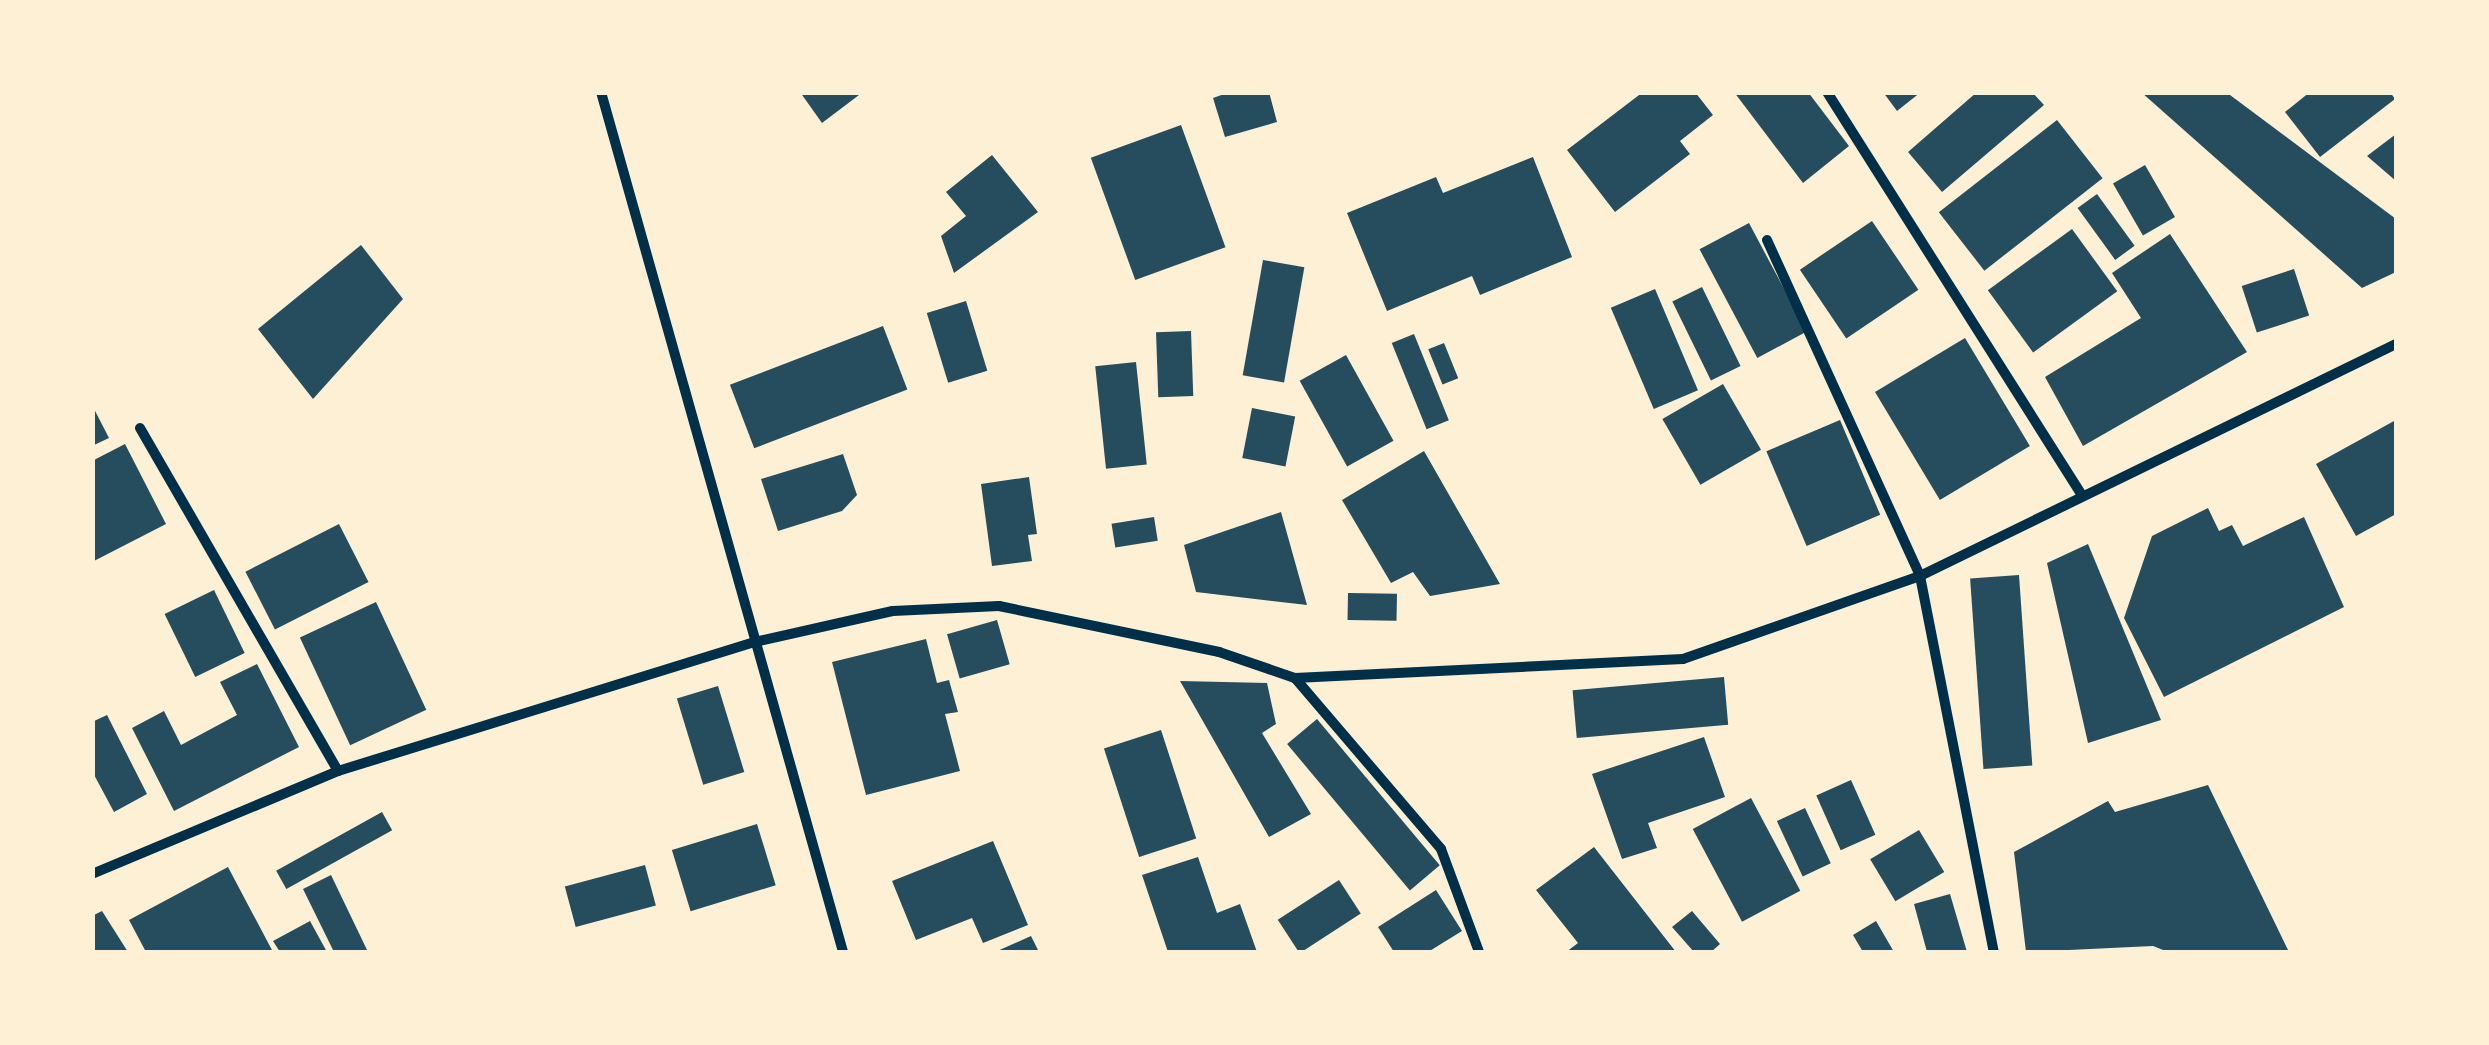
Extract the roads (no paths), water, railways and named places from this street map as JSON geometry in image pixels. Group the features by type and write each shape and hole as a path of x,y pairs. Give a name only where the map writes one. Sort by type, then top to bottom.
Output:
{"street":[{"path":"601,92 843,952"},
{"path":"1827,92 2082,496"},
{"path":"1767,240 1920,576 1994,952"},
{"path":"92,874 338,771 755,642 893,610 999,606 1219,652 1296,678 1683,659 1920,576 2396,344"},
{"path":"140,428 338,771"},
{"path":"1296,678 1442,849 1478,952"}]}
